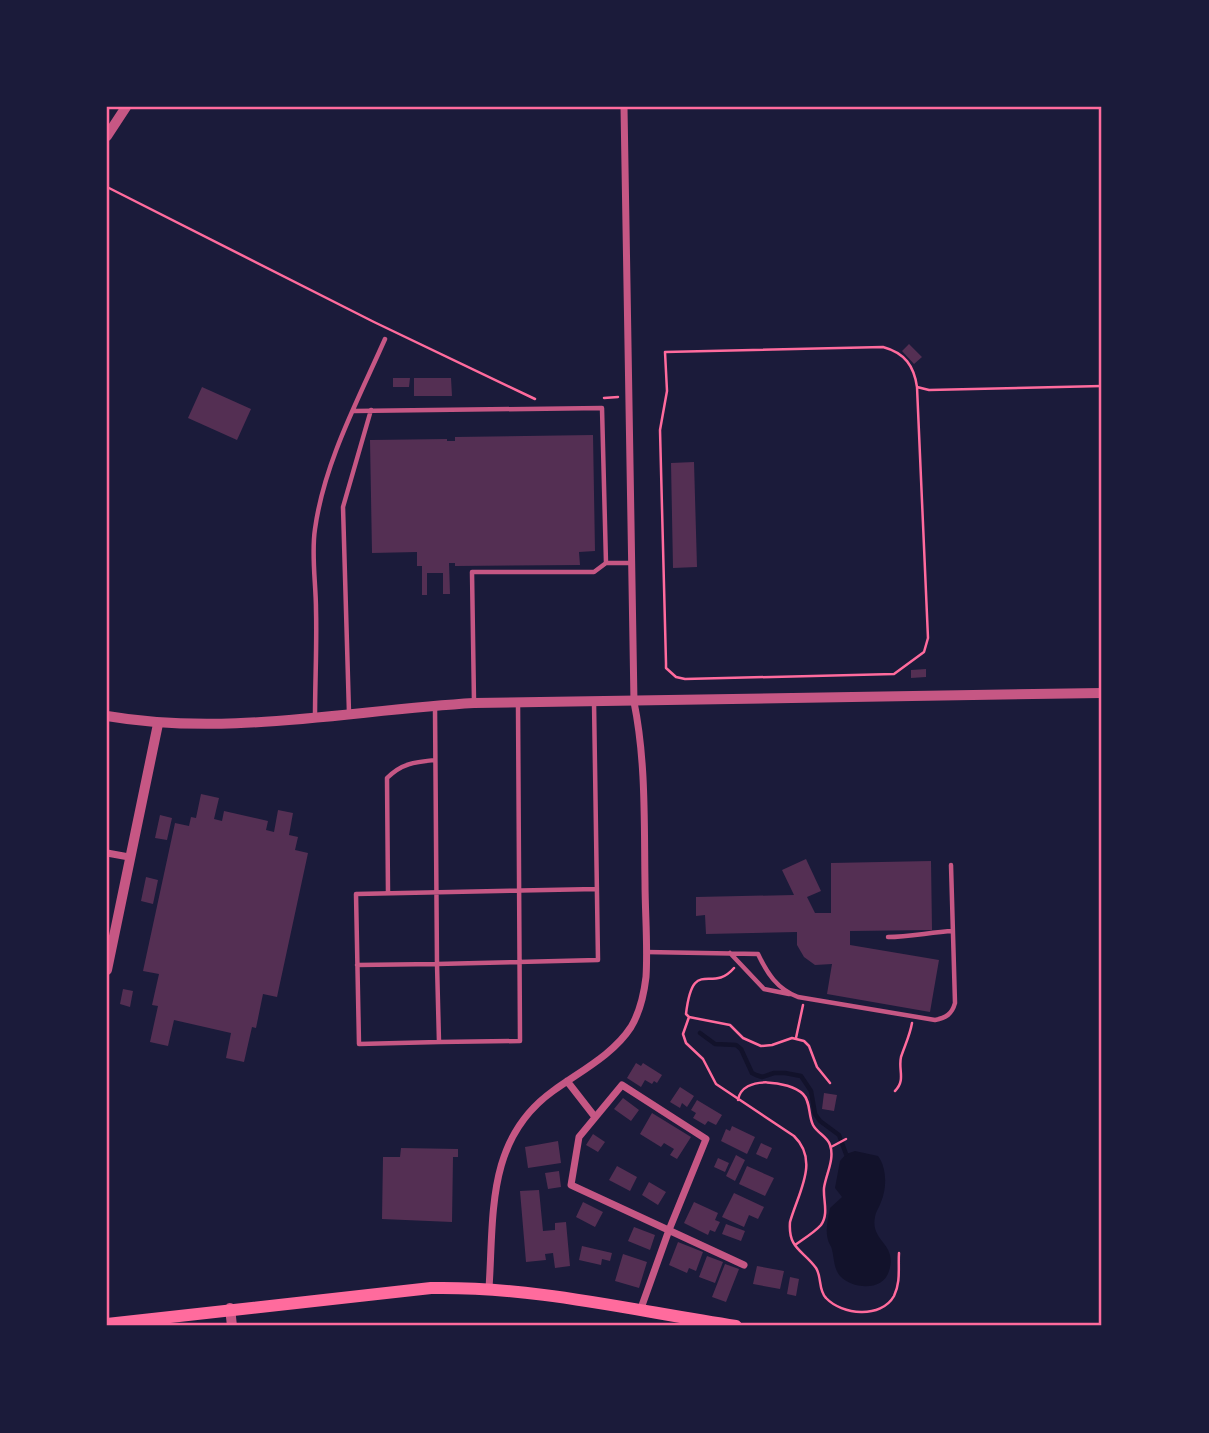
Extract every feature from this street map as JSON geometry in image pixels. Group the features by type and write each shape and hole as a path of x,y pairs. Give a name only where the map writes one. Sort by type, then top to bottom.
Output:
{"main road":[{"path":"107,1324 230,1308 431,1288 489,1288 549,1295 736,1326"}],"street":[{"path":"107,136 126,107"},
{"path":"489,1288 496,1193 505,1151 512,1135 531,1109 604,1054 630,1028 643,996 646,975 643,771 639,724 634,702 624,107"},
{"path":"107,716 158,724 228,724 474,703 1102,693"},
{"path":"107,970 158,724"},
{"path":"107,853 129,858"},
{"path":"567,1081 595,1117"},
{"path":"640,1312 669,1230 706,1139 622,1085 579,1137 571,1185 669,1230 744,1265"},
{"path":"230,1308 232,1326"}],"lane":[{"path":"314,718 317,611 314,532 325,484 385,339"},
{"path":"354,411 603,408 606,563"},
{"path":"349,714 343,507 371,410"},
{"path":"474,703 472,572 594,572 606,563 633,563"},
{"path":"518,702 518,891 520,1041 359,1044 356,894 518,891 597,889"},
{"path":"357,965 598,960 594,702"},
{"path":"435,705 439,1042"},
{"path":"388,893 387,778 408,763 435,760"},
{"path":"730,953 764,989 935,1020 944,1018 954,1008 951,865"},
{"path":"888,937 912,937 953,931"},
{"path":"645,952 758,954 769,975 790,994"}],"path":[{"path":"107,187 374,322 542,401"},
{"path":"883,347 904,357 915,374 917,387 928,638 924,652 894,674 685,679 676,677 666,668 660,442 667,391 665,352 883,347"},
{"path":"917,387 929,390 1102,386"},
{"path":"604,398 629,397"},
{"path":"738,962 727,975 695,981 686,1014 689,1017 730,1025 743,1038 761,1046 796,1038 804,1041 809,1046 817,1066 830,1083"},
{"path":"796,1038 804,998"},
{"path":"895,1091 902,1080 901,1059 908,1044 913,1016"},
{"path":"689,1017 683,1034 686,1044 703,1059 716,1084 794,1136 803,1145 807,1164 789,1231 795,1245 818,1270 824,1297 842,1309 863,1312 886,1305 893,1298 898,1286 899,1253"},
{"path":"738,1100 739,1093 746,1086 753,1084 794,1087 806,1097 814,1128 831,1147 830,1167 824,1191 824,1217 821,1225 795,1245"},
{"path":"831,1147 846,1139"}],"shaded area":[{"path":"855,1151 878,1156 885,1178 875,1225 876,1232 890,1254 891,1262 886,1278 867,1286 852,1284 840,1276 835,1267 827,1232 830,1208 842,1197 835,1188 840,1161 846,1154"}],"building":[{"path":"909,344 922,357 914,364 902,351"},
{"path":"393,378 410,378 409,387 393,387"},
{"path":"414,378 451,378 452,396 414,396"},
{"path":"202,387 251,409 237,440 188,418"},
{"path":"593,435 595,551 579,552 580,565 455,566 455,563 449,563 450,594 443,594 443,573 427,573 427,595 422,595 422,566 417,566 417,552 372,553 370,440 455,441 455,437"},
{"path":"694,462 697,567 673,568 671,463"},
{"path":"926,669 926,677 911,678 911,670"},
{"path":"201,794 219,798 214,819 222,821 224,811 268,821 266,830 274,832 278,810 293,813 289,835 298,837 295,850 308,853 277,997 263,994 256,1028 252,1027 244,1062 226,1058 231,1033 174,1020 168,1046 150,1042 158,1006 152,1005 159,974 143,971 175,823 189,826 191,817 196,818"},
{"path":"160,815 172,818 167,840 155,838"},
{"path":"806,859 821,891 807,897 815,913 831,913 831,863 931,861 932,930 850,931 850,945 939,960 930,1012 827,994 832,964 815,965 804,957 797,945 797,932 706,934 705,915 696,916 696,897 794,895 782,870"},
{"path":"146,877 158,880 153,904 141,901"},
{"path":"123,989 133,991 130,1007 120,1004"},
{"path":"636,1063 641,1066 643,1063 662,1075 657,1083 654,1081 652,1084 645,1080 641,1087 627,1078"},
{"path":"680,1087 694,1096 687,1107 682,1103 680,1108 670,1102"},
{"path":"824,1093 837,1095 834,1111 822,1109"},
{"path":"623,1098 639,1110 631,1121 614,1109"},
{"path":"697,1100 722,1115 716,1125 708,1121 705,1125 693,1118 696,1113 691,1110"},
{"path":"652,1113 691,1137 677,1159 670,1155 674,1149 664,1143 661,1147 640,1134"},
{"path":"732,1126 755,1137 747,1154 721,1141 726,1129 730,1131"},
{"path":"593,1134 605,1142 598,1152 586,1145"},
{"path":"558,1141 561,1163 528,1168 525,1147"},
{"path":"761,1143 772,1148 767,1159 756,1154"},
{"path":"401,1148 458,1149 458,1157 453,1157 452,1222 382,1219 383,1157 400,1157"},
{"path":"736,1155 745,1160 735,1181 726,1176"},
{"path":"718,1158 729,1163 725,1172 714,1167"},
{"path":"617,1166 637,1177 630,1191 609,1180"},
{"path":"747,1166 774,1178 765,1196 739,1184"},
{"path":"559,1171 561,1187 548,1189 545,1173"},
{"path":"649,1182 666,1192 658,1205 642,1195"},
{"path":"539,1190 543,1231 555,1230 555,1223 566,1222 570,1266 555,1268 553,1253 545,1254 546,1260 526,1262 520,1191"},
{"path":"734,1193 764,1207 758,1219 749,1215 744,1227 722,1217"},
{"path":"583,1202 603,1212 595,1227 576,1217"},
{"path":"694,1202 718,1213 715,1220 720,1222 715,1232 710,1230 708,1235 684,1223"},
{"path":"726,1224 745,1231 741,1241 722,1234"},
{"path":"634,1227 655,1235 650,1250 628,1241"},
{"path":"678,1242 703,1252 696,1271 689,1268 687,1273 669,1265"},
{"path":"582,1246 612,1253 610,1261 602,1259 601,1265 579,1260"},
{"path":"623,1254 647,1262 639,1288 615,1281"},
{"path":"707,1256 723,1262 715,1283 699,1277"},
{"path":"725,1264 739,1269 726,1302 712,1297"},
{"path":"757,1266 784,1271 780,1289 753,1284"},
{"path":"790,1277 799,1279 796,1296 787,1294"}],"waterway":[{"path":"700,1033 715,1044 736,1045 741,1049 752,1073 756,1075 762,1077 785,1073 801,1076 811,1091 815,1114 839,1135 846,1154"}]}
